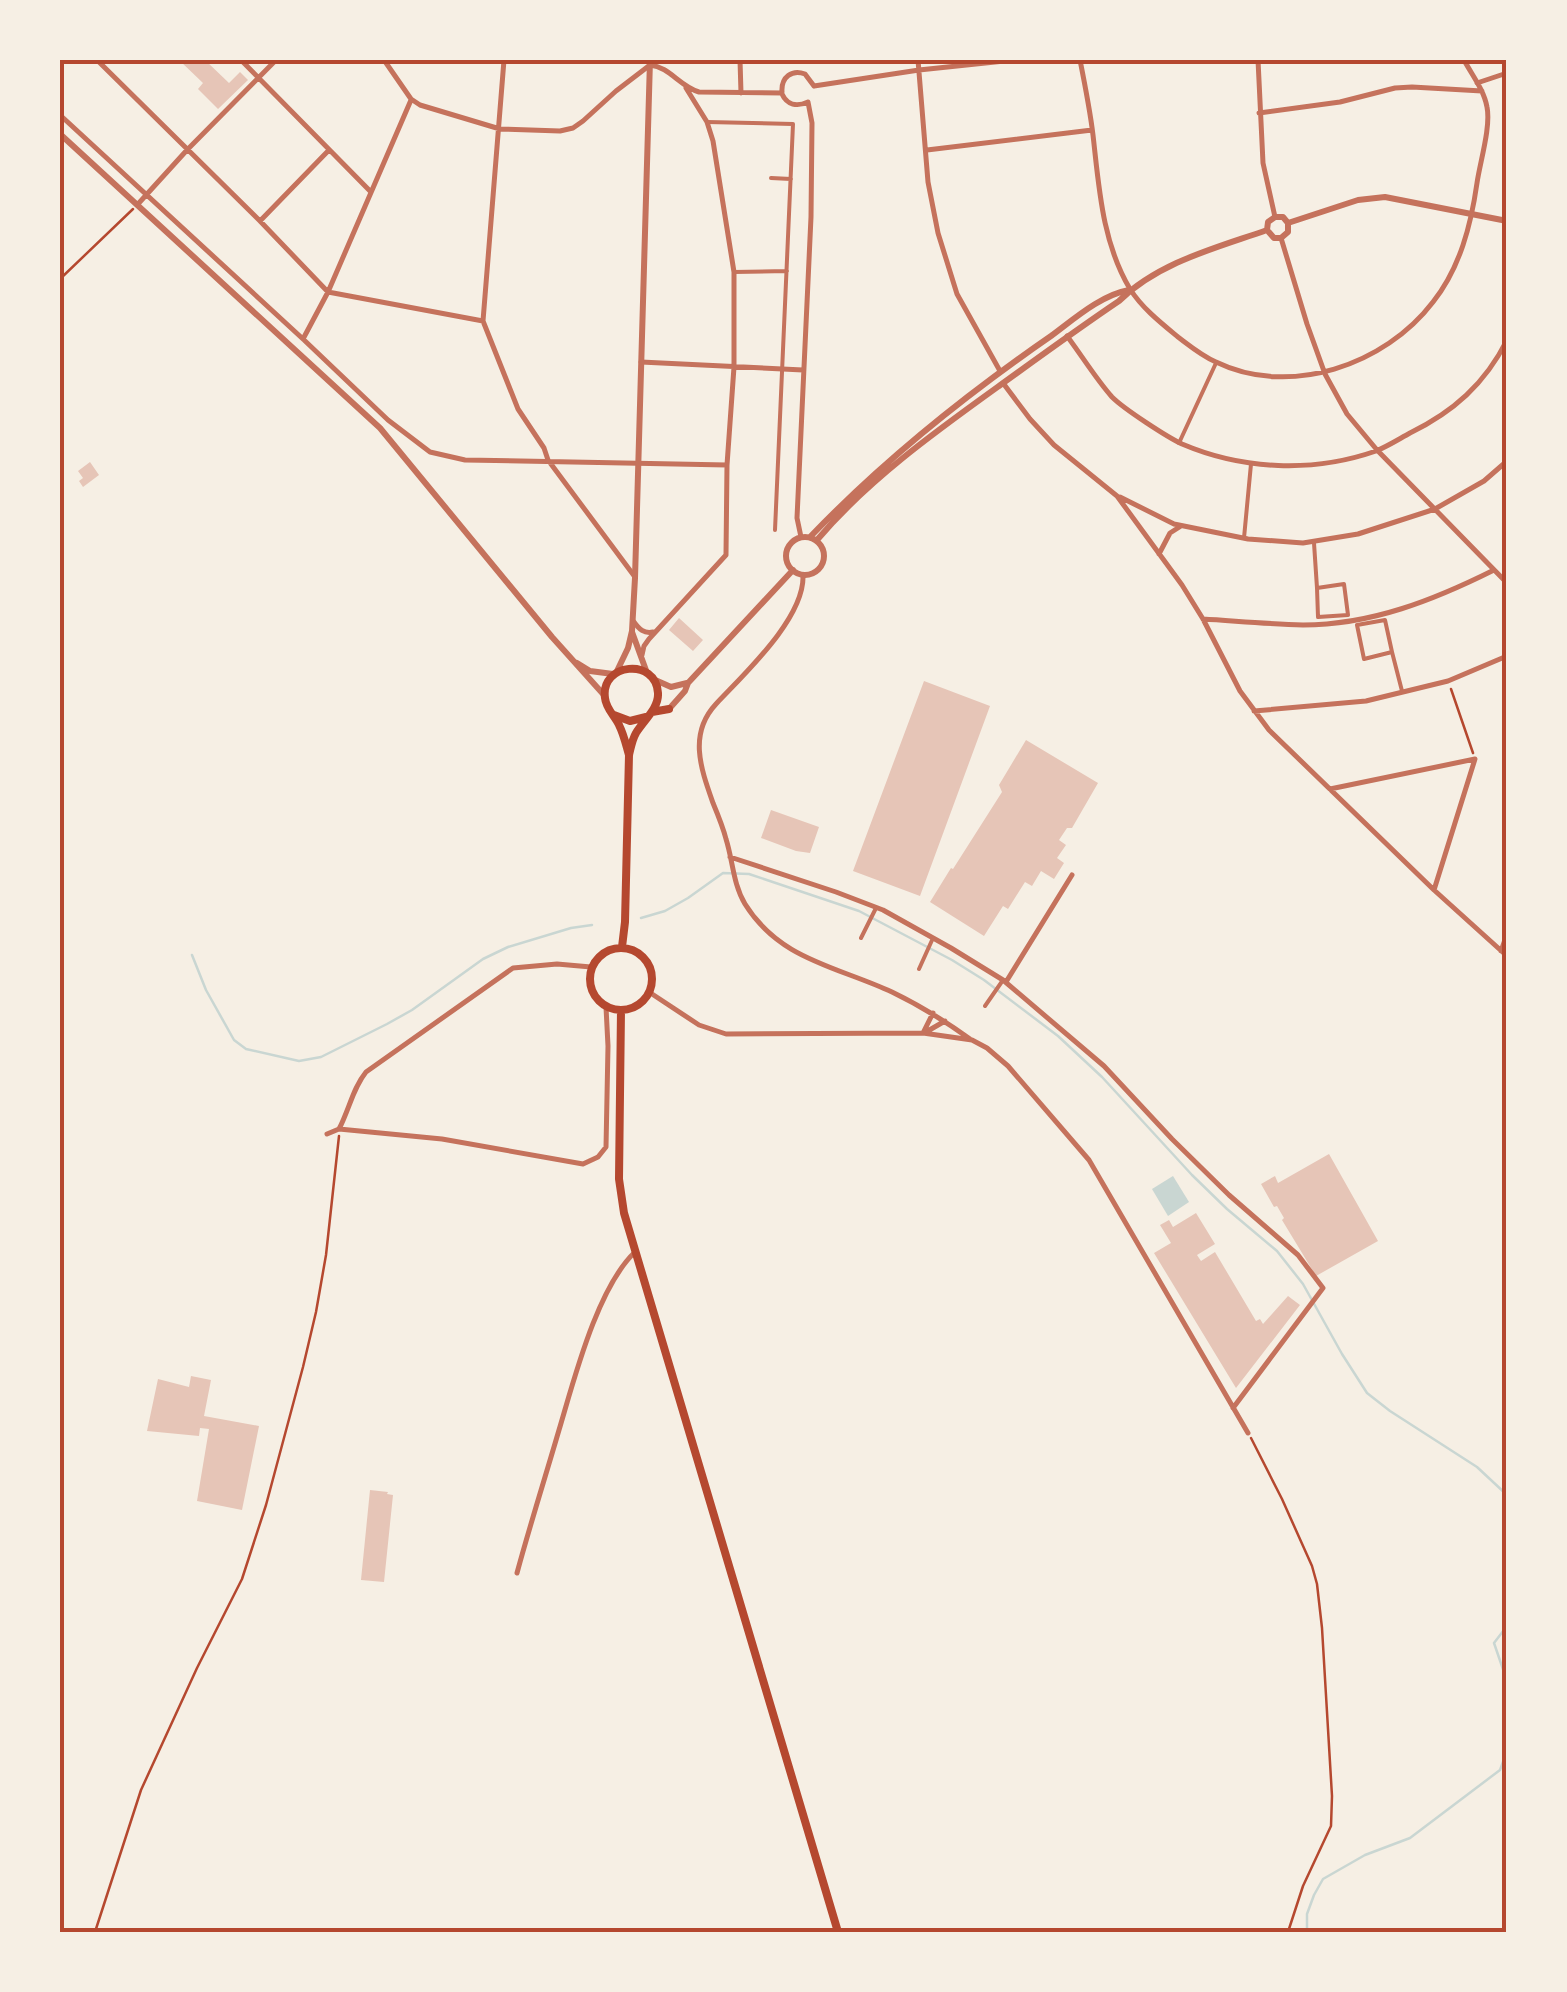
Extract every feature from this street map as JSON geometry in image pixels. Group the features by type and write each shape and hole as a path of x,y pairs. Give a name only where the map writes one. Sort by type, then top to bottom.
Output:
{"main road":[{"path":"622,947 629,755 633,738 658,700 650,676 632,668 615,673 608,680 604,695 622,730 629,755"},
{"path":"614,715 630,722 668,709"},
{"path":"622,947 644,958 652,980 645,999 633,1008 621,1010 599,1002 589,979 598,956 622,947"},
{"path":"621,1010 618,1179 624,1213 838,1932"}],"street":[{"path":"98,60 328,292 483,321"},
{"path":"241,60 370,191"},
{"path":"138,204 276,60"},
{"path":"384,60 420,106 500,129 560,131 572,128 650,63"},
{"path":"504,60 483,321 518,409 548,460 635,578"},
{"path":"740,60 741,93"},
{"path":"796,60 796,72"},
{"path":"918,60 928,182 938,233 958,294 1000,372"},
{"path":"1014,60 919,70 812,94 801,105 787,101 782,82 790,74 806,74 812,94 811,218 798,518 809,538 824,551 823,563 815,572 803,575 792,570 786,560 788,548 795,540 809,538 936,430 1131,290 1183,260 1268,230"},
{"path":"1080,60 1109,243 1131,290 1157,320 1196,350 1238,371 1265,375 1325,374 1386,347 1424,313 1447,282 1472,214 1488,116 1482,91 1464,60"},
{"path":"1258,60 1263,163 1275,217"},
{"path":"642,660 644,646 656,631 726,555 734,367 734,272 714,141 708,122 686,88 663,66 650,63"},
{"path":"571,658 590,671 615,673 632,631 650,63"},
{"path":"1477,83 1507,73"},
{"path":"1260,113 1340,102 1412,86 1482,91"},
{"path":"686,88 698,92 782,93"},
{"path":"304,339 412,100"},
{"path":"60,115 388,420 430,452 465,460 727,465"},
{"path":"708,122 794,124 775,530"},
{"path":"927,150 1092,130"},
{"path":"60,134 380,428 604,695"},
{"path":"260,221 329,150"},
{"path":"771,178 791,178"},
{"path":"1288,223 1358,200 1385,196 1507,221"},
{"path":"1275,217 1283,217 1288,223 1288,232 1281,238 1274,238 1268,230 1268,222 1275,217"},
{"path":"1281,238 1325,374 1346,414 1507,583"},
{"path":"734,272 786,272"},
{"path":"809,538 929,425 1115,293 1131,290"},
{"path":"1067,336 1114,400 1179,443 1251,464 1300,465 1377,450 1437,419 1455,407 1488,373 1507,340"},
{"path":"641,362 803,370"},
{"path":"1179,443 1216,362"},
{"path":"1003,383 1054,445 1117,496 1181,526 1244,538 1314,541 1358,534 1435,509 1484,480 1507,461"},
{"path":"1244,538 1251,464"},
{"path":"1117,496 1182,585 1228,670 1269,730 1504,953"},
{"path":"1159,554 1170,533 1181,526"},
{"path":"1314,541 1318,617 1348,615 1344,584 1317,588"},
{"path":"632,631 650,676 675,688 688,682 792,570"},
{"path":"1203,619 1305,625 1356,620 1417,605 1494,570"},
{"path":"803,575 804,587 793,614 706,714 700,731 698,758 744,902 760,925 781,944 892,992 948,1023 1008,1066 1089,1160 1248,1432"},
{"path":"632,620 639,629 656,631"},
{"path":"1392,652 1364,659 1357,625 1384,620 1392,652 1402,692"},
{"path":"1254,712 1366,701 1448,680 1507,656"},
{"path":"668,709 688,682"},
{"path":"1330,789 1475,759 1434,890"},
{"path":"730,857 876,908 1004,981 1104,1066 1229,1195 1298,1255 1323,1288 1233,1408"},
{"path":"985,1006 1072,875"},
{"path":"861,938 876,908"},
{"path":"1504,953 1507,934"},
{"path":"919,970 933,938"},
{"path":"340,1129 366,1072 513,968 557,964 592,967"},
{"path":"649,992 699,1026 726,1034 923,1034 972,1040"},
{"path":"327,1134 340,1129 442,1140 583,1164 598,1158 606,1147 606,1007"},
{"path":"923,1034 932,1014"},
{"path":"923,1034 948,1023"},
{"path":"936,1036 948,1023"},
{"path":"517,1573 590,1334 613,1280 635,1252"}],"path":[{"path":"60,279 138,204"},
{"path":"1448,680 1475,759"},
{"path":"95,1932 141,1790 242,1580 266,1505 316,1312 340,1129"},
{"path":"1248,1432 1312,1566 1321,1615 1331,1826 1303,1886 1288,1932"}],"shaded area":[{"path":"1173,1176 1189,1202 1168,1216 1152,1189"}],"building":[{"path":"179,60 205,60 229,83 240,72 248,80 218,109 198,89 203,83"},
{"path":"90,462 99,475 83,487 78,471"},
{"path":"679,618 703,640 693,651 669,630"},
{"path":"924,681 990,706 920,896 853,871"},
{"path":"1026,740 1098,783 1072,828 1067,828 1059,840 1066,845 1057,858 1064,863 1054,879 1041,871 1032,886 1025,882 1008,909 1003,906 984,936 930,902 1002,792 999,785"},
{"path":"771,810 819,827 810,853 761,838"},
{"path":"1329,1154 1378,1241 1316,1276 1261,1184 1275,1176 1278,1183"},
{"path":"1196,1213 1215,1244 1197,1255 1201,1261 1215,1252 1256,1321 1260,1319 1263,1324 1288,1296 1300,1305 1236,1388 1154,1253 1171,1243 1160,1225 1169,1220 1173,1227"},
{"path":"191,1376 211,1380 204,1416 259,1426 242,1510 197,1501 209,1429 200,1428 199,1436 147,1431 158,1379 189,1387"},
{"path":"370,1490 393,1495 384,1582 361,1580"}],"waterway":[{"path":"641,918 665,911 723,873 749,874 859,911 984,980 1058,1036 1102,1077 1192,1175 1277,1251 1303,1284 1367,1393 1477,1467 1507,1495"},
{"path":"192,955 234,1040 246,1049 299,1061 321,1057 387,1024 483,959 508,947 592,925"},
{"path":"1507,1626 1494,1643 1507,1681"},
{"path":"1307,1932 1307,1914 1323,1879 1365,1855 1410,1838 1500,1770 1507,1751"}]}
